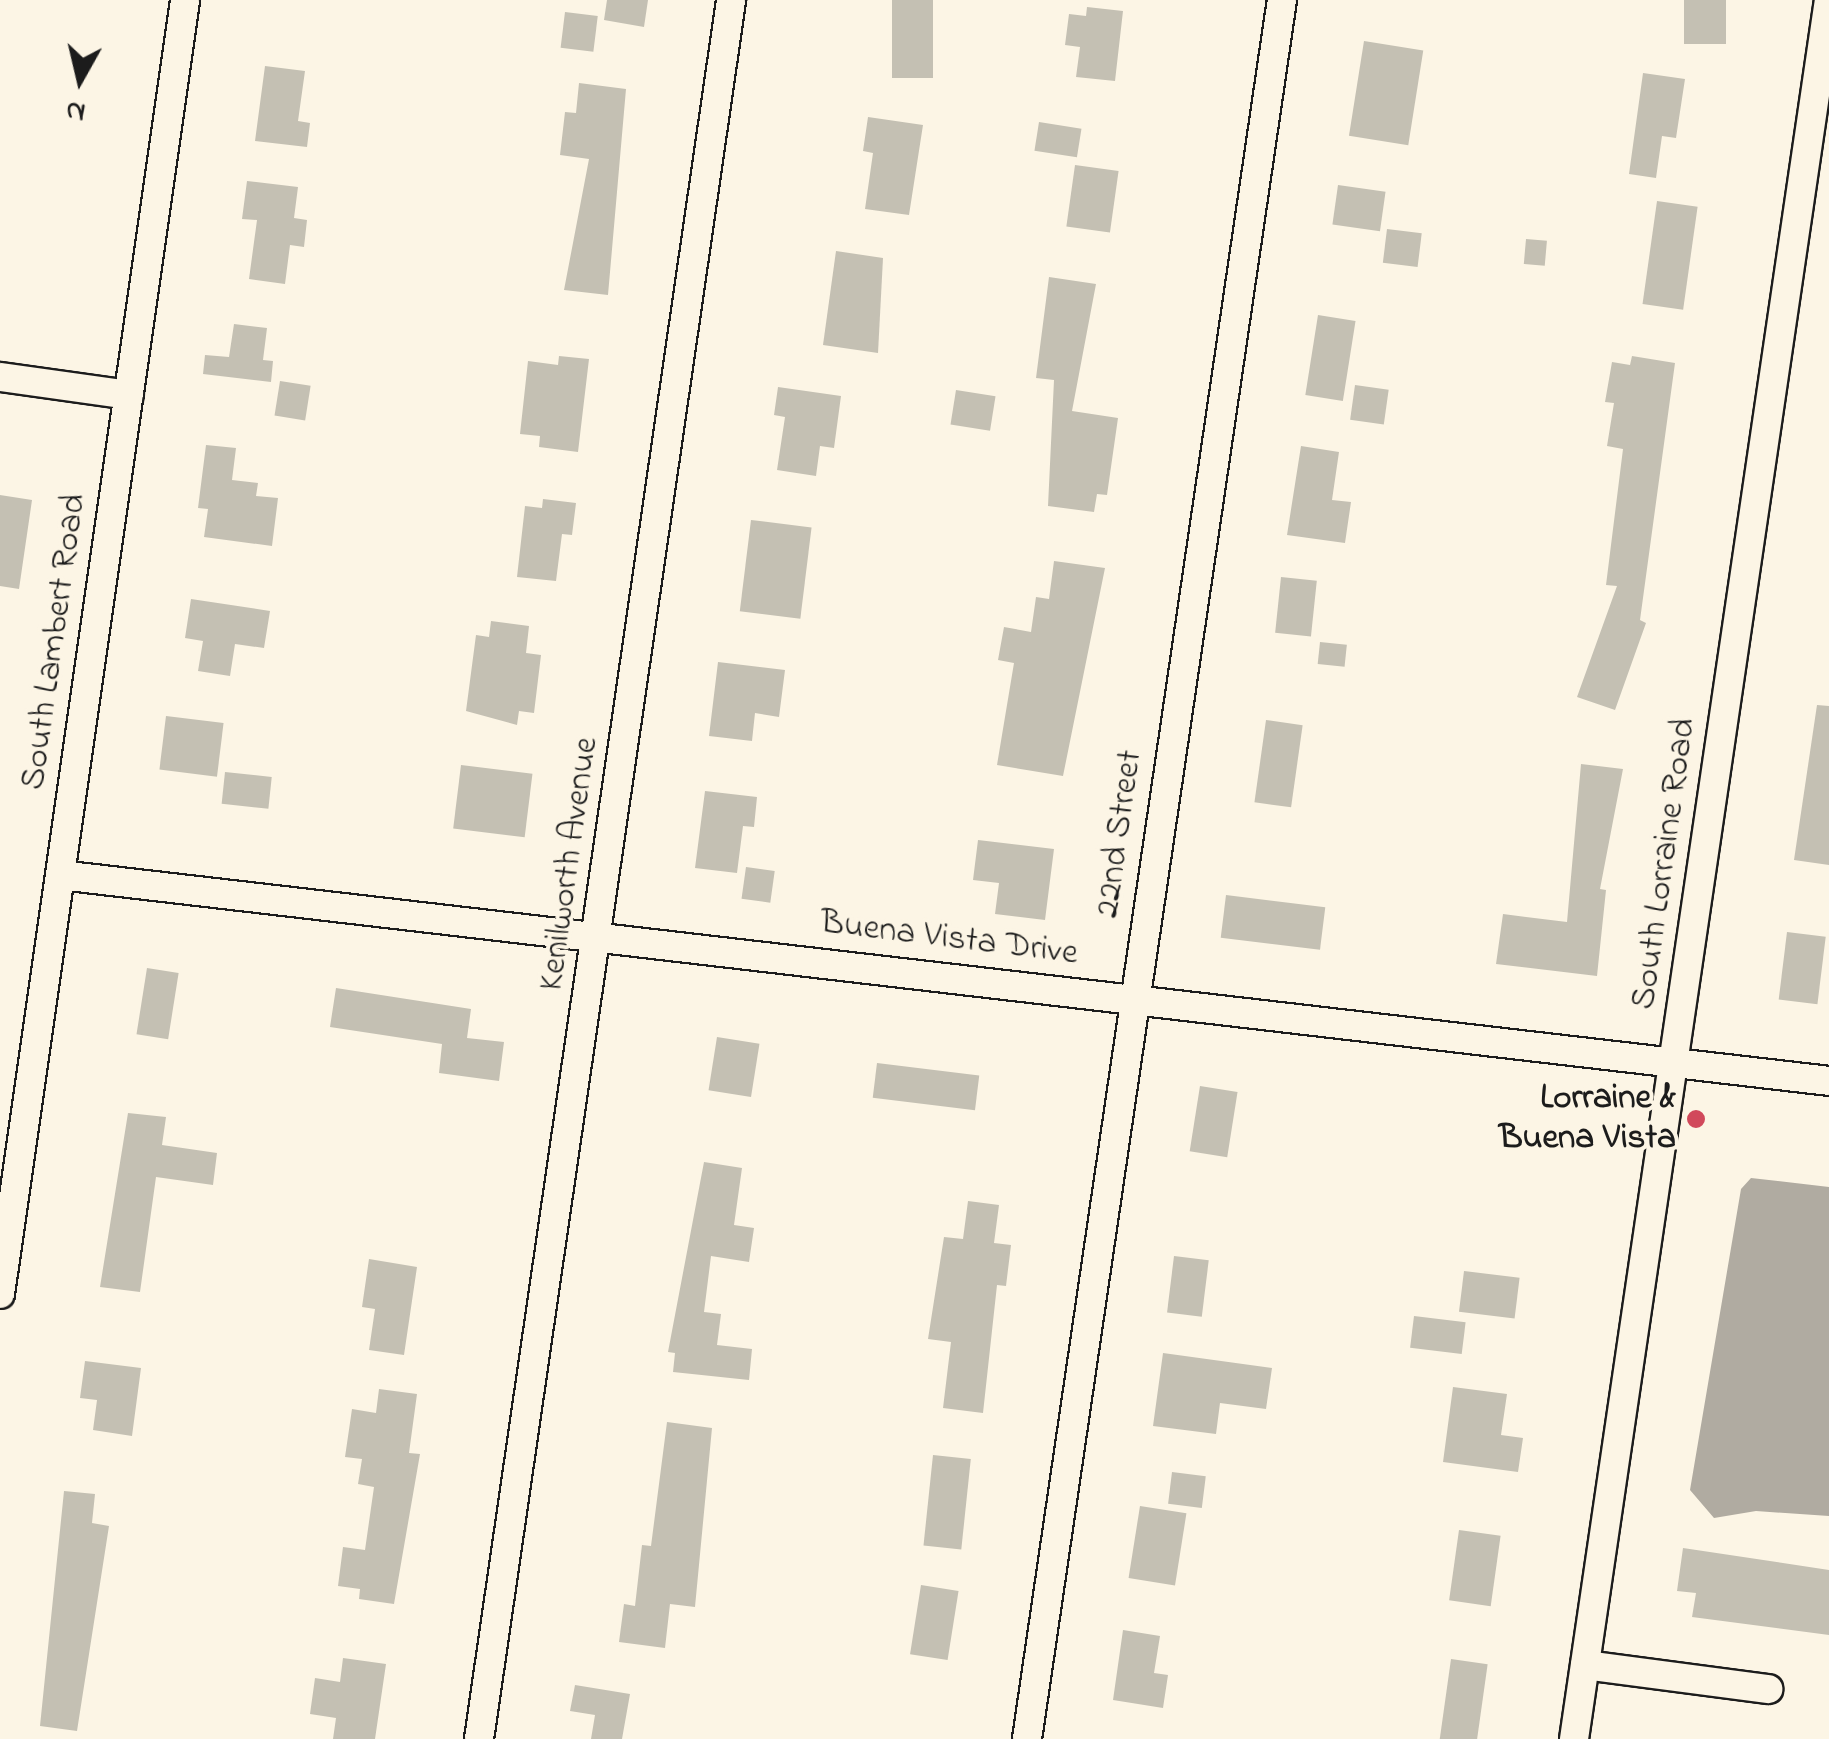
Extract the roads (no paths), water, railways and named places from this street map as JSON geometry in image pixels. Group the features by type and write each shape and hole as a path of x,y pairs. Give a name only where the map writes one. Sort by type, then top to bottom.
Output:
{"street":[{"name":"South Lambert Road","path":"1,1285 185,0"},
{"name":"Kenilworth Avenue","path":"480,1739 731,0"},
{"name":"22nd Street","path":"1026,1739 1282,0"},
{"name":"South Lorraine Road","path":"1574,1739 1829,0"},
{"path":"0,376 129,395"},
{"name":"Buena Vista Drive","path":"60,875 598,932 1134,1000 1829,1080"},
{"path":"1585,1666 1768,1689"}],"place":[{"name":"Lorraine & Buena Vista","path":"1696,1119"}]}
